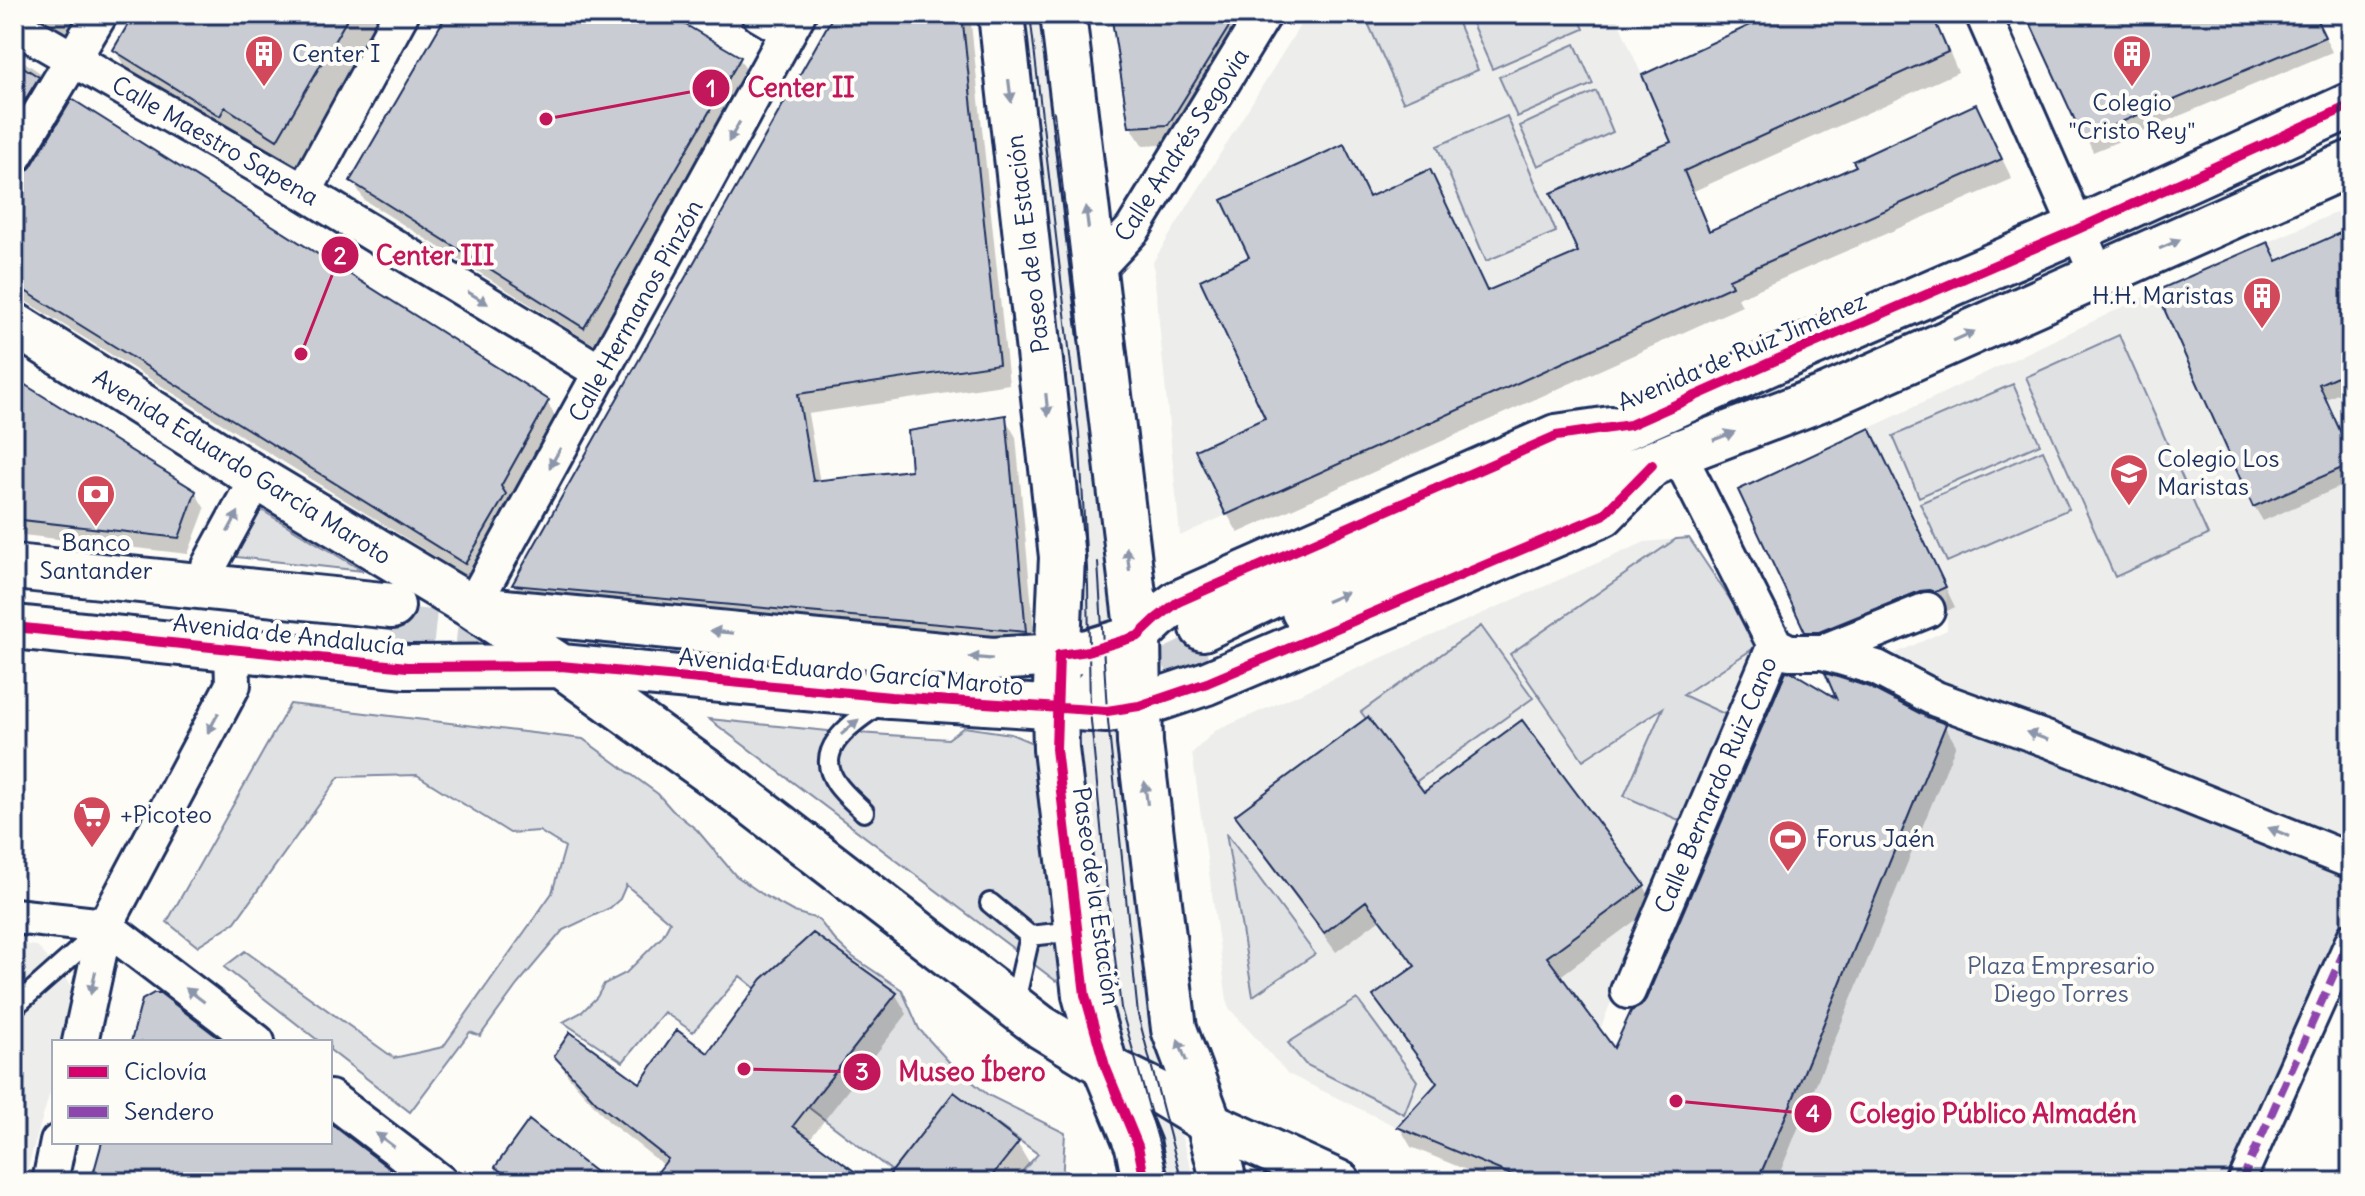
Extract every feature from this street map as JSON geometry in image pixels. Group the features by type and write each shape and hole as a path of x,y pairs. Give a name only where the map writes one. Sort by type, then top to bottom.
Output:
{"main road":[{"name":"Paseo de la Estación","path":"1001,14 1062,557 1056,749 1085,995 1105,1066 1138,1146 1145,1182"},
{"path":"1063,14 1138,636 1140,743 1174,1029 1209,1123 1224,1182"},
{"name":"Avenida de Ruiz Jiménez","path":"2351,105 2078,229 1630,425 1208,638 1820,400 2351,163"},
{"name":"Avenida de Andalucía","path":"14,567 392,617 14,594"}],"street":[{"path":"14,157 100,14"},
{"path":"304,192 401,14"},
{"path":"759,14 793,22"},
{"name":"Calle Andrés Segovia","path":"1094,271 1133,229 1264,14"},
{"path":"1983,14 2098,276"},
{"name":"Calle Hermanos Pinzón","path":"472,607 793,22"},
{"name":"Calle Maestro Sapena","path":"14,25 304,192 602,373"},
{"name":"Avenida Eduardo García Maroto","path":"14,324 257,478 472,607 561,666 1055,709 1107,711 1139,706"},
{"name":"Avenida de Ruiz Jiménez","path":"1059,655 1088,651 1138,636 1178,602 1556,436 1630,425"},
{"name":"Avenida de Ruiz Jiménez","path":"1139,706 1207,683 1603,515 1665,459"},
{"name":"Calle Bernardo Ruiz Cano","path":"1628,991 1775,645 1665,459"},
{"path":"209,566 257,478"},
{"path":"14,545 372,582 472,607"},
{"name":"Avenida Eduardo García Maroto","path":"472,607 992,659 1059,655"},
{"path":"1823,652 1927,610"},
{"name":"Avenida de Andalucía","path":"14,627 407,667 561,666"},
{"path":"1055,709 1090,696 1138,636"},
{"path":"1775,645 1789,652 1823,652 1877,668 1936,699 2049,740 2351,861"},
{"path":"80,1040 105,926 233,685 232,650"},
{"path":"561,666 738,793 1041,1027 1209,1123 1339,1182"},
{"path":"14,916 105,926 254,1040"},
{"path":"2241,1182 2351,936"},
{"path":"332,1100 440,1182"},
{"path":"50,1182 58,1144"}],"lane":[{"path":"864,812 837,785 829,770 828,754 835,741 850,726 891,697"},
{"path":"990,903 1030,936 1057,933 1070,925 1075,904"},
{"path":"14,1007 105,926"},
{"path":"1014,1006 1030,936"}],"shaded area":[{"path":"1016,14 1055,14 1100,419 1111,603 1161,1067 1195,1182 1155,1182 1097,988"},
{"path":"1307,14 1615,14 1732,286 1180,536 1153,262"},
{"name":"Colegio Los Maristas","path":"2351,206 2351,846 2223,788 1883,659 1947,630 1946,587 1870,428 2156,291"},
{"path":"1689,538 1760,644 1725,731 1681,821 1575,1095 1528,1182 1397,1127 1288,1074 1228,1007 1192,753 1215,731 1645,542"},
{"path":"14,943 37,946 79,995 66,1040 52,1040 52,1086 25,1182 14,1182"}],"green space":[{"path":"1364,14 1454,14 1478,70 1403,102"},
{"path":"1468,14 1577,14 1584,29 1492,69"},
{"path":"1575,44 1593,84 1517,117 1499,77"},
{"path":"1596,91 1613,132 1538,166 1520,126"},
{"path":"1507,116 1556,232 1486,261 1437,146"},
{"path":"2119,335 2208,535 2115,577 2026,377"},
{"path":"2013,384 2040,444 1919,497 1893,436"},
{"path":"2043,450 2069,509 1947,562 1920,503"},
{"path":"258,508 363,571 236,557"},
{"path":"1689,538 1760,644 1683,695 1729,716 1681,821 1624,796 1663,708 1583,760 1510,654 1676,539"},
{"path":"1481,626 1533,698 1414,783 1361,712"},
{"path":"290,704 583,739 658,794 697,830 735,875 794,912 818,919 853,957 902,990 919,1029 950,1063 988,1095 1065,1133 1062,1182 1013,1182 1038,1154 954,1093 892,1171 808,1107 897,993 813,933 756,989 740,976 693,1032 664,1012 623,1062 563,1022 582,1012 597,997 604,984 626,973 662,937 670,922 626,885 620,899 610,908 563,930 480,1036 470,1032 410,1112 332,1052 332,1040 317,1040 224,967 245,951 394,1058 443,1047 552,893 565,847 539,831 510,833 417,775 339,777 235,922 197,946 167,922"},
{"name":"Plaza Empresario Diego Torres","path":"1949,716 2351,880 2351,936 2241,1182 1757,1182"},
{"path":"709,719 948,739 964,727 1011,734 1035,744 1071,972 1056,981"},
{"path":"1226,833 1315,954 1253,996"},
{"path":"1357,999 1417,1081 1404,1114 1305,1064 1288,1043"}],"building":[{"path":"134,14 350,14 277,140 225,107 220,116 113,50"},
{"path":"447,14 667,14 741,57 584,328 350,181"},
{"path":"834,14 962,14 999,364 798,394 813,481 911,470 908,431 1006,415 1026,632 512,585"},
{"path":"1111,14 1237,14 1168,125 1129,127"},
{"path":"1774,14 1932,14 1948,52 1684,171 1709,231 1856,166 1853,161 1976,104 2002,159 1729,279 1732,286 1226,515 1195,450 1265,418 1200,280 1249,257 1222,200 1344,144 1369,197 1430,169 1487,291 1578,252 1551,193 1671,142 1642,75"},
{"name":"Colegio \"Cristo Rey\"","path":"2026,14 2314,14 2325,37 2083,138"},
{"path":"14,61 39,77 14,118"},
{"path":"72,99 549,400 501,486 506,494 465,564 14,284 14,177 24,174 31,167"},
{"name":"H.H. Maristas","path":"2351,228 2351,370 2319,384 2351,455 2351,464 2253,507 2156,291 2268,242 2277,261"},
{"path":"14,378 196,491 179,538 14,519"},
{"path":"1870,428 1946,587 1935,592 1920,591 1819,632 1805,632 1738,490"},
{"path":"1786,671 1836,698 1825,673 1869,687 1946,724 1757,1182 1528,1182 1397,1127 1437,1083 1373,996 1415,966 1366,901 1324,933 1235,815 1368,717 1424,792 1522,720 1645,885 1547,957 1614,1048 1631,1011 1646,999"},
{"path":"813,933 897,993 793,1126 869,1182 650,1182 668,1159 596,1102 554,1056 570,1032 640,1083 677,1030 708,1053 762,979"},
{"path":"160,993 221,1040 132,1040 142,1000"},
{"path":"954,1092 1019,1142 987,1182 884,1182"},
{"path":"529,1120 608,1182 515,1182 495,1167"},
{"path":"332,1125 407,1182 91,1182 101,1144 332,1144"}],"tunnel":[{"path":"391,628 650,654"},
{"path":"1104,691 1145,682 1213,649"}],"tram line":[{"path":"1030,14 1079,433 1088,585 1090,710 1121,1008 1170,1182"},
{"path":"1054,112 1080,338"},
{"path":"1098,562 1107,711 1138,1015 1182,1182"}],"marked path":[{"path":"2241,1182 2351,936"}],"cycle path":[{"path":"1145,1182 1138,1146 1105,1066 1085,995 1056,749 1059,655 1088,651 1138,636 1178,602 1556,436 1630,425 2078,229 2351,105"},
{"path":"14,627 407,667 561,666 891,697 1107,711 1139,706 1207,683 1603,515 1652,465"}],"place":[{"name":"Center I","path":"264,88"},
{"name":"Colegio \"Cristo Rey\"","path":"2132,88"},
{"name":"Center II","path":"546,119"},
{"name":"H.H. Maristas","path":"2262,330"},
{"name":"Center III","path":"301,354"},
{"name":"Colegio Los Maristas","path":"2129,507"},
{"name":"Banco Santander","path":"96,528"},
{"name":"+Picoteo","path":"92,849"},
{"name":"Forus Jaén","path":"1788,873"},
{"name":"Museo Íbero","path":"744,1069"},
{"name":"Colegio Público Almadén","path":"1676,1101"}]}
